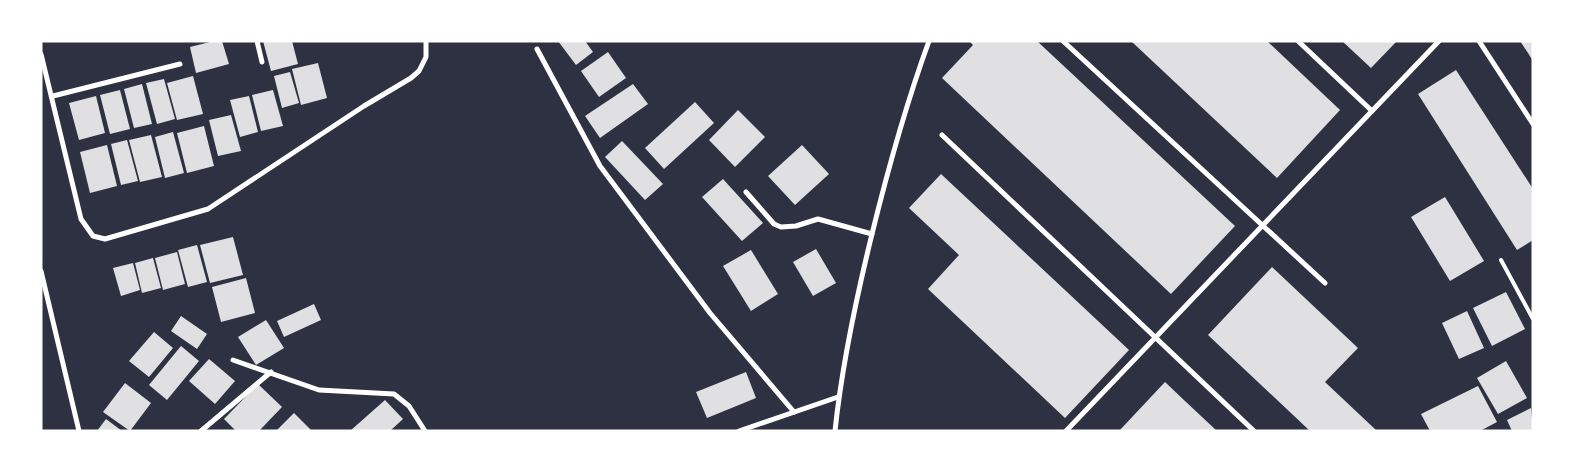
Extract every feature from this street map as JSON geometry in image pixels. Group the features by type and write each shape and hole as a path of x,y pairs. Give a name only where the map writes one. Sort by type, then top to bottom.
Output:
{"street":[{"path":"257,41 262,62"},
{"path":"41,54 53,96 81,219 94,236 105,239 208,209 364,106 411,78 418,71 426,57 426,41"},
{"path":"835,431 838,397 856,296 886,174 929,41"},
{"path":"1063,41 1326,283"},
{"path":"1298,41 1372,111"},
{"path":"1066,431 1439,41"},
{"path":"1479,41 1533,124"},
{"path":"537,50 600,166 710,313 794,412"},
{"path":"53,96 180,64"},
{"path":"942,134 1254,431"},
{"path":"746,192 774,224 780,227 796,226 818,219 872,234"},
{"path":"41,271 44,295 79,431"},
{"path":"233,360 319,390 394,394 409,406 425,431"},
{"path":"201,431 271,372"},
{"path":"738,431 838,397"}],"lane":[{"path":"1501,260 1533,319"}],"building":[{"path":"222,41 229,64 196,73 190,47"},
{"path":"263,41 292,41 298,64 271,71"},
{"path":"558,41 585,41 593,52 576,65"},
{"path":"969,41 1037,41 1235,226 1171,294 942,78 973,45"},
{"path":"1131,41 1267,41 1340,110 1277,178"},
{"path":"1342,41 1397,41 1371,68"},
{"path":"1520,41 1533,41 1533,61 1528,53"},
{"path":"608,52 626,78 599,97 581,71"},
{"path":"318,63 327,98 301,105 292,69"},
{"path":"1456,70 1533,189 1533,240 1517,250 1418,94"},
{"path":"290,72 299,103 282,108 274,76"},
{"path":"193,76 203,114 177,120 167,83"},
{"path":"164,79 175,119 157,124 146,83"},
{"path":"142,84 152,124 134,128 124,89"},
{"path":"633,84 648,104 600,138 585,116"},
{"path":"120,90 130,129 110,134 100,95"},
{"path":"273,90 283,126 261,131 252,95"},
{"path":"96,96 105,133 79,140 69,103"},
{"path":"249,96 258,132 240,137 230,100"},
{"path":"695,102 714,123 664,169 645,148"},
{"path":"738,110 765,137 735,167 709,140"},
{"path":"231,115 241,151 218,156 209,120"},
{"path":"204,126 214,166 187,173 177,133"},
{"path":"173,132 184,173 165,178 155,137"},
{"path":"151,135 162,177 140,182 129,140"},
{"path":"127,140 138,181 121,185 111,144"},
{"path":"622,141 663,184 645,200 605,157"},
{"path":"107,145 117,186 90,193 80,152"},
{"path":"802,145 829,174 795,205 768,176"},
{"path":"941,174 1129,350 1065,418 928,289 959,255 909,208"},
{"path":"723,179 763,223 742,241 702,197"},
{"path":"1445,197 1484,261 1450,281 1411,217"},
{"path":"233,237 243,275 210,283 200,245"},
{"path":"197,245 207,282 188,287 178,250"},
{"path":"816,249 836,283 813,296 793,262"},
{"path":"751,250 778,294 751,311 723,266"},
{"path":"177,252 185,284 163,290 155,258"},
{"path":"153,258 161,288 142,293 135,263"},
{"path":"133,263 140,290 121,296 113,268"},
{"path":"1272,267 1358,348 1325,382 1377,431 1310,431 1208,335"},
{"path":"246,278 255,313 221,322 212,287"},
{"path":"1506,292 1525,329 1492,346 1473,308"},
{"path":"314,304 321,320 284,337 277,321"},
{"path":"1467,311 1484,348 1459,359 1442,323"},
{"path":"181,316 207,334 197,349 171,331"},
{"path":"266,320 284,348 256,365 238,337"},
{"path":"154,332 173,348 149,377 129,361"},
{"path":"181,346 199,361 167,400 149,385"},
{"path":"209,359 235,381 215,404 189,381"},
{"path":"1506,361 1527,398 1498,414 1477,378"},
{"path":"746,372 756,398 707,418 696,392"},
{"path":"1165,382 1185,401 1217,431 1119,431"},
{"path":"125,383 151,403 130,431 103,412"},
{"path":"258,384 282,407 259,431 236,431 224,419"},
{"path":"1478,386 1497,422 1480,431 1430,431 1421,414"},
{"path":"385,400 403,419 390,431 350,431"},
{"path":"1531,408 1533,431 1512,431 1507,420"},
{"path":"294,413 312,431 276,431"},
{"path":"106,419 122,431 97,431"}]}
